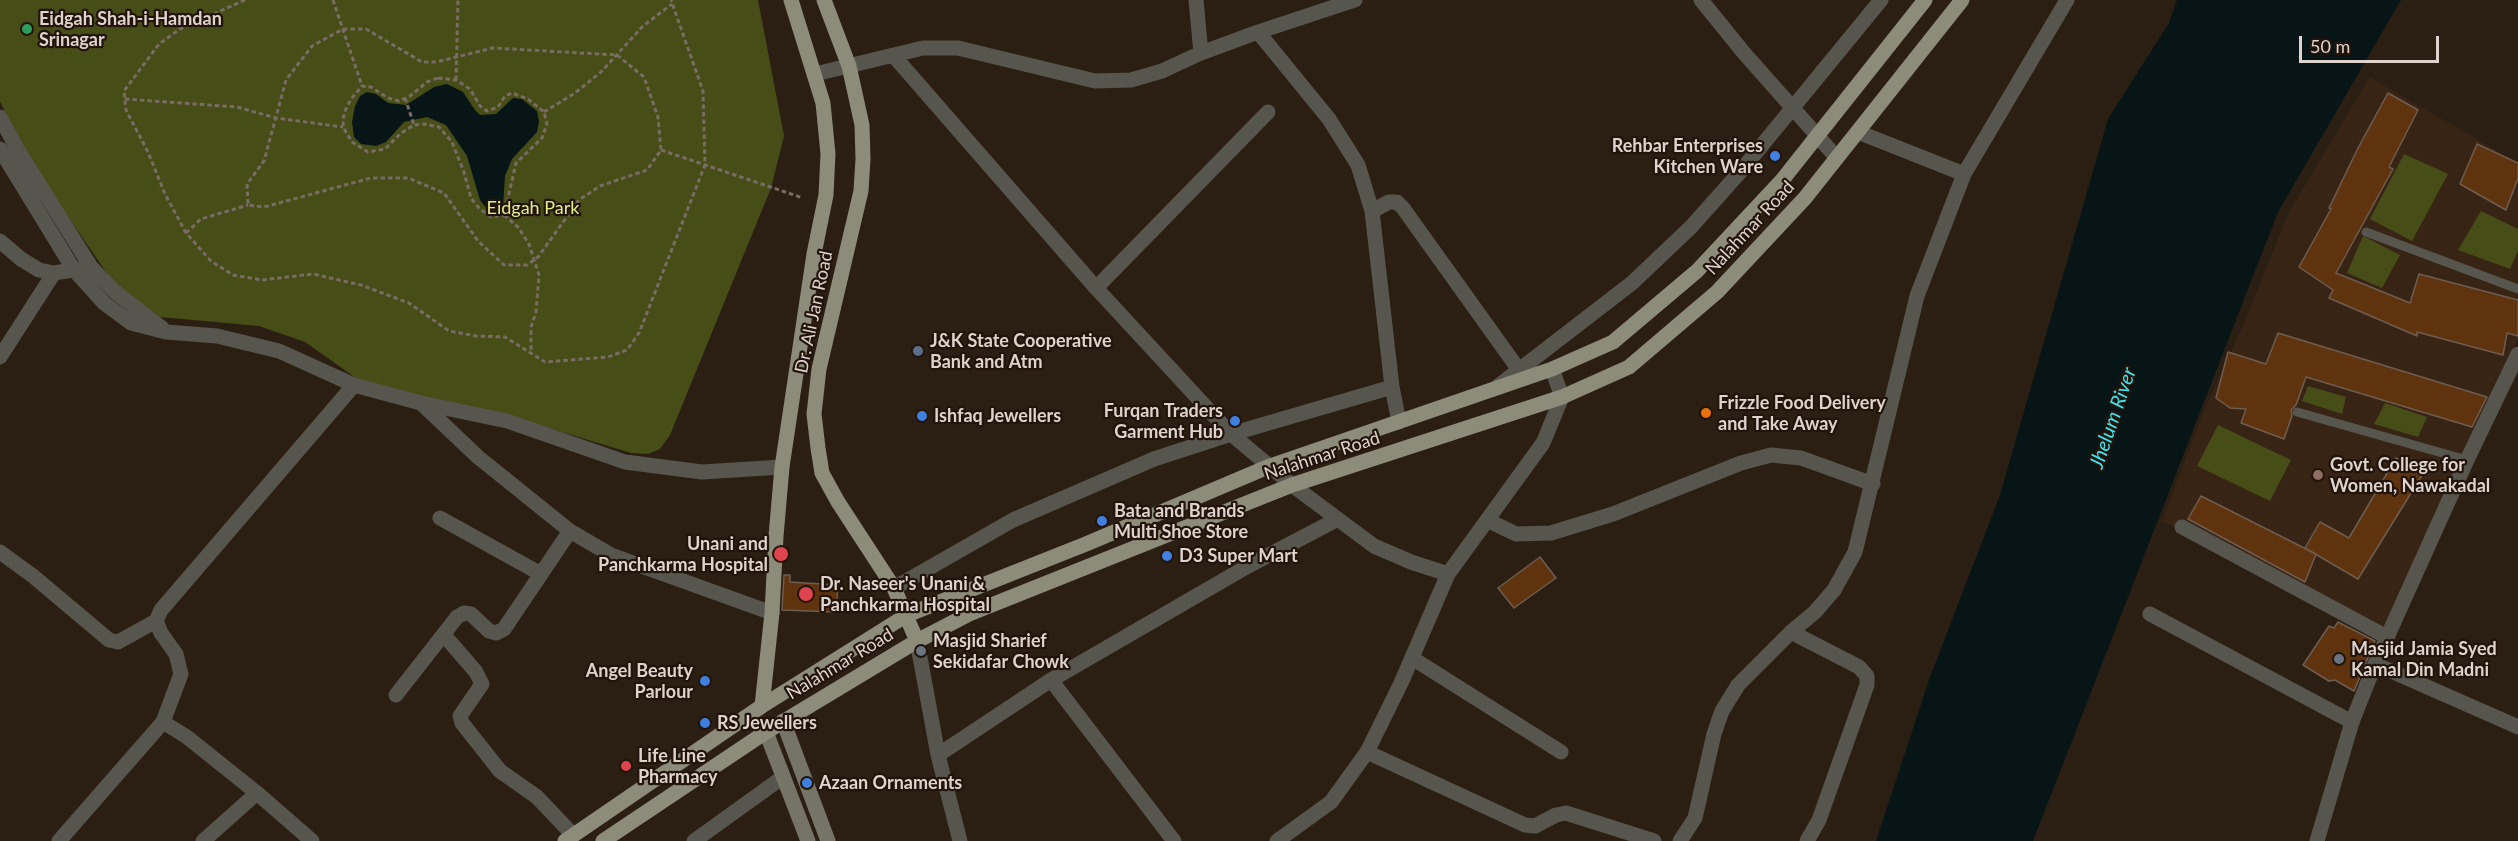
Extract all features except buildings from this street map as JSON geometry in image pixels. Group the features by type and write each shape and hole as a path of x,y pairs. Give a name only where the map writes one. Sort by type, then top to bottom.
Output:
{"main road":[{"name":"Dr. Ali Jan Road","path":"762,706 772,614 776,536 783,467 814,254 826,195 828,154 823,103 791,0"},
{"name":"Dr. Ali Jan Road","path":"824,0 849,66 862,125 864,159 861,191 819,369 814,414 822,473 838,502 894,588 907,615"},
{"name":"Nalahmar Road","path":"569,838 762,706 907,615 1086,544 1270,466 1552,369 1613,342 1697,271 1783,179 1925,0"},
{"name":"Nalahmar Road","path":"603,841 765,732 917,641 969,614 1292,485 1562,397 1629,367 1717,292 1805,198 1962,0"},
{"path":"907,615 917,641"},
{"path":"783,722 828,841"},
{"path":"765,732 808,841"}],"street":[{"path":"1196,0 1201,53"},
{"path":"815,74 923,48 958,48 1095,81 1131,80 1162,71 1201,53 1258,32 1353,0"},
{"path":"1701,0 1837,158"},
{"path":"1494,389 1632,283 1691,227 1881,0"},
{"path":"1680,841 1695,818 1714,734 1722,711 1737,685 1815,612 1834,590 1855,552 1917,296 1964,174 2067,0"},
{"path":"1258,32 1329,119 1358,165 1372,211 1392,387 1400,422"},
{"path":"892,55 1096,288 1232,434 1336,520 1374,546 1411,562 1448,574"},
{"path":"1096,288 1268,112"},
{"path":"0,117 19,152 91,267 114,291 166,332"},
{"path":"1858,132 1964,174"},
{"path":"0,149 74,270 104,303 131,323 166,332 217,336 279,351 354,385 421,403 507,421 625,462 702,472 783,467"},
{"path":"1372,211 1389,202 1396,202 1403,208 1519,370"},
{"path":"0,241 21,259 39,270 54,273 91,267"},
{"path":"0,357 54,273"},
{"path":"2316,841 2352,722 2375,664 2467,460 2518,354"},
{"path":"1285,839 1331,802 1367,752 1412,658 1448,574 1543,443 1562,397 1552,369"},
{"path":"0,552 33,576 109,640 118,642 156,621 161,610 354,385"},
{"path":"894,588 1013,520 1154,459 1392,387"},
{"path":"421,403 478,457 570,531 611,555 772,614"},
{"path":"1487,520 1516,534 1551,533 1613,514 1741,463 1771,455 1801,458 1873,484"},
{"path":"440,518 541,574"},
{"path":"939,755 1051,680 1238,572 1336,520"},
{"path":"2182,527 2387,637"},
{"path":"396,695 458,617 464,613 471,614 489,631 496,633 504,628 570,531"},
{"path":"2150,614 2352,722"},
{"path":"59,841 164,722 182,674 176,654 161,633 156,621"},
{"path":"1791,632 1859,667 1867,676 1867,685 1819,820 1807,841"},
{"path":"444,635 476,672 482,684 480,691 460,716 462,723 501,771 537,797 569,838"},
{"path":"917,641 939,755 960,841"},
{"path":"1412,658 1561,752"},
{"path":"2375,664 2518,727"},
{"path":"1051,680 1174,841"},
{"path":"164,722 188,737 312,841"},
{"path":"1367,752 1525,825 1535,826 1556,815 1566,813 1654,841"},
{"path":"694,841 783,777"},
{"path":"203,841 257,793"}],"lane":[{"path":"2366,232 2518,288"},
{"path":"2297,412 2467,460"}],"path":[{"path":"245,0 180,29 159,44 124,91 126,110 186,233 211,261 233,275 262,280 313,274 361,285 409,303 449,331 505,338 545,362 608,357 627,350 639,333 705,165 703,91 671,2 643,26 601,72 575,93 544,112"},
{"path":"333,0 362,86"},
{"path":"456,80 458,0"},
{"path":"186,233 201,219 248,205 264,207 371,178 408,178 444,193 478,241 504,265 527,265 534,260 579,200 600,186 647,170 661,150 658,117 644,76 617,55 493,48 436,62 422,62 366,29 343,29 312,46 286,80 264,161 247,184 248,205"},
{"path":"362,86 371,87 388,98 405,100 427,82 438,78 456,80 470,89 480,106 487,111 498,108 505,96 512,93 528,99 544,112 547,123 542,138 516,163 504,215"},
{"path":"362,86 351,99 344,113 343,127 352,142 368,152 385,149 413,123 439,127 452,142 471,198 491,217 504,215 518,226 529,244 539,275 536,312 531,327 531,353"},
{"path":"125,99 237,107 276,118 343,127"},
{"path":"405,100 413,123"},
{"path":"661,150 803,198"}],"shaded area":[{"path":"2370,77 2518,163 2518,338 2385,631 2162,521 2202,415 2244,323 2288,214"}],"green space":[{"name":"Eidgah Park","path":"0,0 758,0 784,136 771,188 670,435 660,449 648,454 631,453 509,416 363,383 305,342 259,326 160,317 113,282 42,179 0,102"},
{"path":"2404,154 2448,174 2412,241 2370,219"},
{"path":"2481,211 2518,229 2518,251 2510,269 2458,250"},
{"path":"2363,236 2400,255 2382,288 2347,273"},
{"path":"2308,386 2346,397 2342,414 2302,401"},
{"path":"2385,403 2427,417 2418,437 2374,424"},
{"path":"2218,425 2291,460 2270,501 2197,466"}],"water":[{"name":"Jhelum River","path":"2177,0 2401,0 2278,212 2033,841 1876,841 1930,677 2000,495 2108,119 2169,23"},
{"path":"447,84 463,92 480,115 496,114 513,98 522,99 537,111 539,122 537,132 512,159 505,176 503,207 496,210 487,209 480,200 467,156 446,125 427,117 404,122 386,142 376,146 361,144 354,137 352,122 355,106 360,96 367,92 376,94 388,103 406,105 434,87"}],"place":[{"name":"Eidgah Shah-i-Hamdan Srinagar","path":"27,29"},
{"name":"Rehbar Enterprises Kitchen Ware","path":"1775,156"},
{"name":"J&K State Cooperative Bank and Atm","path":"918,351"},
{"name":"Frizzle Food Delivery and Take Away","path":"1706,413"},
{"name":"Ishfaq Jewellers","path":"922,416"},
{"name":"Furqan Traders Garment Hub","path":"1235,421"},
{"name":"Govt. College for Women, Nawakadal","path":"2318,475"},
{"name":"Bata and Brands Multi Shoe Store","path":"1102,521"},
{"name":"Unani and Panchkarma Hospital","path":"781,554"},
{"name":"D3 Super Mart","path":"1167,556"},
{"name":"Dr. Naseer's Unani & Panchkarma Hospital","path":"806,594"},
{"name":"Masjid Sharief Sekidafar Chowk","path":"921,651"},
{"name":"Masjid Jamia Syed Kamal Din Madni","path":"2339,659"},
{"name":"Angel Beauty Parlour","path":"705,681"},
{"name":"RS Jewellers","path":"705,723"},
{"name":"Life Line Pharmacy","path":"626,766"},
{"name":"Azaan Ornaments","path":"807,783"}]}
